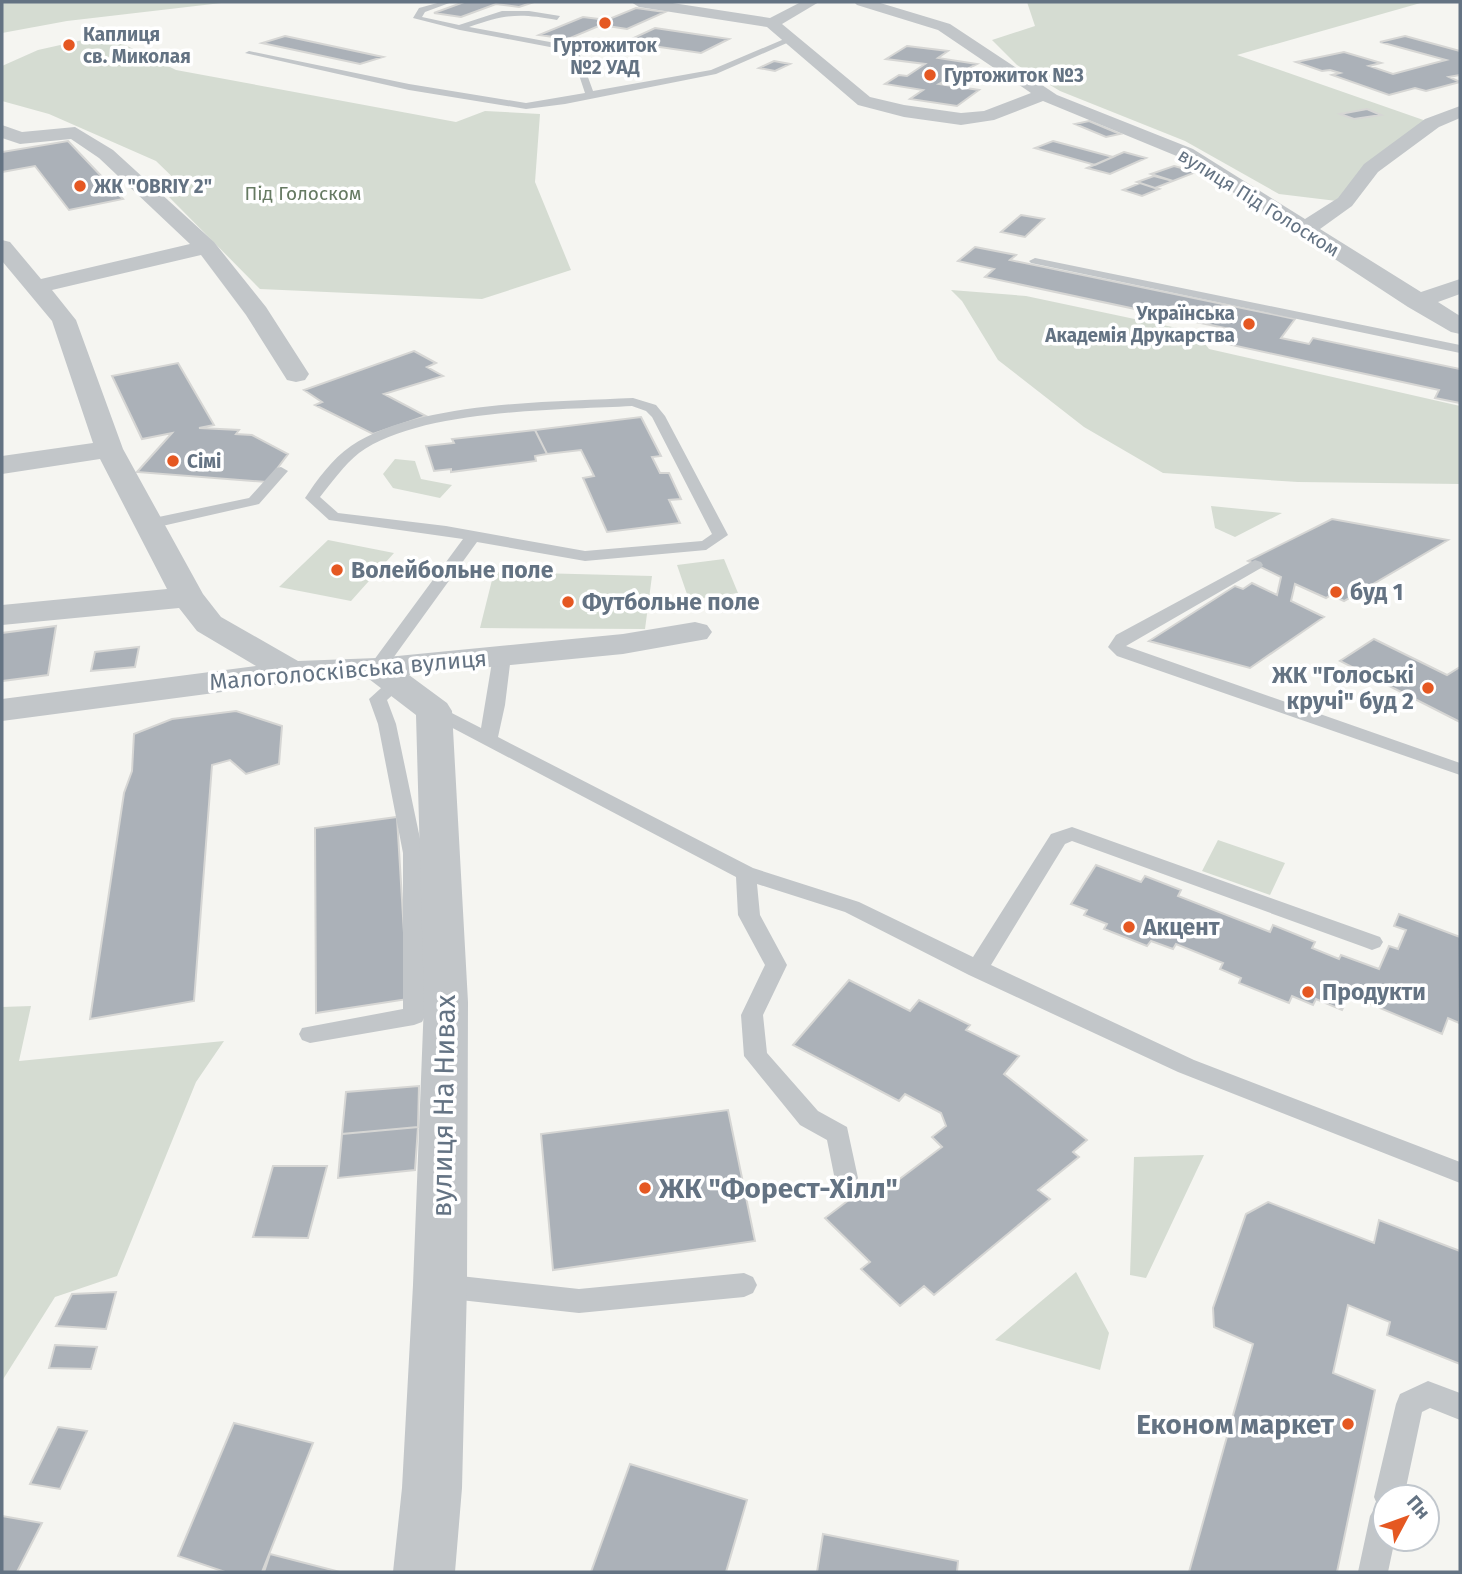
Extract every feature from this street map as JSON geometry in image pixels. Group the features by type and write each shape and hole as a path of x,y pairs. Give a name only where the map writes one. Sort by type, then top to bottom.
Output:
{"street":[{"path":"639,2 772,23 864,101 904,111 973,119 1043,95"},
{"path":"772,23 812,2"},
{"name":"вулиця Під Голоском","path":"862,2 944,27 1043,95 1186,153 1460,327"},
{"path":"1305,229 1345,201 1371,168 1432,122 1460,110"},
{"path":"2,131 20,138 75,134 106,154 206,247 257,312 296,374"},
{"path":"2,247 64,320 108,449 188,597 209,624 291,672"},
{"path":"2,283 32,282 206,247"},
{"path":"1417,302 1460,286"},
{"path":"2,465 108,449"},
{"path":"2,615 188,597"},
{"name":"Малоголосківська вулиця","path":"2,710 291,672 387,675 502,656 623,644 695,632"},
{"path":"387,675 434,711"},
{"name":"вулиця На Нивах","path":"425,1572 432,1488 440,1285 446,1002 434,711"}],"lane":[{"path":"448,2 422,10 417,18 574,49 590,94"},
{"path":"460,28 502,13 529,13 558,18"},
{"path":"248,53 495,103 526,106 713,72 792,39"},
{"path":"1035,261 1460,349"},
{"path":"633,402 651,408 658,416 720,535 706,545 585,556 473,537 334,517 312,498 357,448 399,431 457,414 633,402"},
{"path":"149,524 254,501 281,471"},
{"path":"310,1034 414,1017 413,853 387,724 377,699 387,675 473,537"},
{"path":"1255,565 1122,639 1117,646 1123,652 1460,769"},
{"path":"488,738 496,705 502,656"},
{"path":"434,711 746,873 852,907 977,969 1186,1066 1460,1173"},
{"path":"977,969 1058,839 1072,834 1372,942"},
{"path":"746,873 749,915 776,965 752,1015 756,1056 808,1118 838,1134 845,1178"},
{"path":"440,1285 579,1301 744,1285"},
{"path":"1392,1483 1410,1404 1428,1394 1460,1407"},
{"path":"1373,1572 1377,1553"}],"green space":[{"path":"2,2 230,2 67,21 2,33"},
{"path":"1027,2 1424,2 1237,55 1432,123 1370,166 1345,202 1279,194 1185,141 1060,91 1017,65 992,40 1035,26"},
{"name":"Під Голоском","path":"105,35 176,70 456,122 485,111 540,114 535,182 571,270 482,299 260,289 169,197 188,192 156,161 49,114 2,101 2,66 38,50"},
{"path":"951,290 1026,296 1196,332 1209,349 1460,406 1460,484 1298,482 1163,473 1084,427 998,360 962,301"},
{"path":"395,459 415,461 421,479 452,485 440,498 393,488 383,474"},
{"path":"1211,506 1282,513 1235,537 1215,528"},
{"name":"Волейбольне поле","path":"328,540 394,553 351,601 279,587"},
{"path":"724,559 738,593 689,600 677,565"},
{"name":"Футбольне поле","path":"494,572 652,576 645,629 480,628"},
{"path":"1218,840 1285,863 1270,895 1202,871"},
{"path":"31,1006 19,1061 224,1041 196,1082 117,1276 55,1297 2,1381 2,1007"},
{"path":"1204,1155 1146,1278 1130,1275 1134,1157"},
{"path":"1076,1272 1109,1333 1100,1370 995,1340"}],"building":[{"path":"464,2 534,2 519,7 496,4 461,17 434,13"},
{"name":"Гуртожиток №2 УАД","path":"636,8 665,12 627,29 601,25 568,39 539,35 583,17 607,20"},
{"path":"655,28 729,39 701,53 625,42"},
{"path":"285,36 383,57 360,64 262,43"},
{"path":"1405,36 1460,51 1460,75 1449,77 1460,82 1426,91 1415,88 1389,95 1332,75 1340,73 1322,71 1296,62 1344,52 1381,63 1369,66 1393,74 1446,60 1380,42"},
{"name":"Гуртожиток №3","path":"907,46 948,51 938,58 977,64 939,84 979,90 957,106 910,99 923,90 885,84 899,75 907,76 925,64 886,59"},
{"path":"774,61 790,64 775,71 759,68"},
{"path":"1367,109 1381,115 1354,119 1340,114"},
{"path":"1089,121 1120,134 1106,137 1075,124"},
{"name":"ЖК \"OBRIY 2\"","path":"68,141 123,199 69,210 35,166 2,172 2,152"},
{"path":"1053,141 1113,157 1095,165 1035,148"},
{"path":"1124,152 1146,158 1110,174 1087,168"},
{"path":"1174,166 1196,172 1173,181 1151,174"},
{"path":"1154,176 1173,181 1155,188 1137,182"},
{"path":"1140,183 1159,189 1142,196 1123,190"},
{"path":"1021,215 1044,219 1025,237 1001,232"},
{"name":"Українська Академія Друкарства","path":"975,247 1016,255 1010,260 1295,319 1281,338 1309,344 1313,338 1460,369 1460,403 1435,398 1439,390 1218,342 1229,329 985,277 994,269 958,261"},
{"path":"414,351 436,363 427,367 443,376 384,394 426,416 373,434 315,405 322,402 304,390"},
{"path":"178,363 214,425 199,428 239,430 236,434 252,435 288,454 267,482 137,472 172,433 142,439 112,376"},
{"path":"641,417 661,456 652,457 660,473 669,473 681,499 669,500 680,523 607,532 583,478 594,476 581,450 547,454 535,430"},
{"path":"535,430 547,454 535,456 536,461 451,472 451,469 434,471 426,446 454,443 452,439"},
{"name":"буд 1","path":"1332,519 1448,540 1344,601 1331,595 1326,598 1295,584 1291,601 1324,617 1250,668 1149,641 1235,586 1243,589 1252,583 1277,595 1281,577 1248,561"},
{"path":"56,626 48,675 2,681 2,633"},
{"name":"ЖК \"Голоські кручі\" буд 2","path":"1374,639 1447,675 1460,667 1460,722 1340,661"},
{"path":"139,647 135,667 91,671 95,652"},
{"path":"236,711 282,726 279,764 246,774 230,760 212,765 194,1001 90,1019 124,793 132,771 134,734 172,719"},
{"path":"397,817 408,999 316,1013 315,828"},
{"path":"1096,865 1141,882 1145,876 1181,890 1178,896 1270,932 1273,925 1315,942 1312,948 1339,959 1341,955 1379,969 1389,946 1398,949 1406,930 1394,926 1399,914 1460,937 1459,1023 1448,1018 1442,1034 1349,995 1342,1010 1316,999 1313,1005 1292,996 1289,1003 1239,983 1241,978 1220,969 1223,963 1176,944 1173,949 1151,941 1147,946 1104,929 1107,924 1084,915 1087,910 1071,904"},
{"path":"849,980 910,1011 919,1000 970,1025 966,1030 1019,1056 1004,1074 1087,1140 1073,1152 1079,1157 1038,1190 1050,1199 934,1295 924,1286 900,1306 861,1269 870,1262 825,1218 874,1181 885,1190 942,1147 932,1137 946,1126 941,1113 905,1094 899,1101 793,1045"},
{"path":"419,1086 418,1127 342,1134 346,1092"},
{"name":"ЖК \"Форест-Хілл\"","path":"728,1110 755,1241 553,1270 541,1134"},
{"path":"418,1127 415,1170 338,1178 342,1134"},
{"path":"273,1166 327,1166 308,1238 253,1237"},
{"path":"1268,1202 1374,1243 1379,1220 1460,1251 1460,1364 1387,1335 1390,1322 1348,1305 1333,1373 1375,1390 1337,1572 1189,1572 1253,1344 1214,1327 1213,1308 1246,1214"},
{"path":"116,1292 106,1329 56,1326 72,1294"},
{"path":"55,1345 97,1347 91,1369 49,1368"},
{"path":"234,1423 313,1443 262,1572 225,1572 178,1556"},
{"path":"58,1427 87,1431 60,1489 30,1484"},
{"path":"630,1464 747,1500 726,1572 591,1572"},
{"path":"2,1516 42,1523 17,1572 2,1572"},
{"path":"823,1534 958,1561 957,1572 817,1572"},
{"path":"270,1554 340,1572 264,1572"}],"place":[{"name":"Гуртожиток №2 УАД","path":"605,23"},
{"name":"Каплиця св. Миколая","path":"69,45"},
{"name":"Гуртожиток №3","path":"930,75"},
{"name":"ЖК \"OBRIY 2\"","path":"80,186"},
{"name":"Українська Академія Друкарства","path":"1249,324"},
{"name":"Сімі","path":"173,461"},
{"name":"Волейбольне поле","path":"337,570"},
{"name":"буд 1","path":"1336,592"},
{"name":"Футбольне поле","path":"568,602"},
{"name":"ЖК \"Голоські кручі\" буд 2","path":"1428,688"},
{"name":"Акцент","path":"1129,927"},
{"name":"Продукти","path":"1308,992"},
{"name":"ЖК \"Форест-Хілл\"","path":"645,1188"},
{"name":"Економ маркет","path":"1348,1424"}]}
